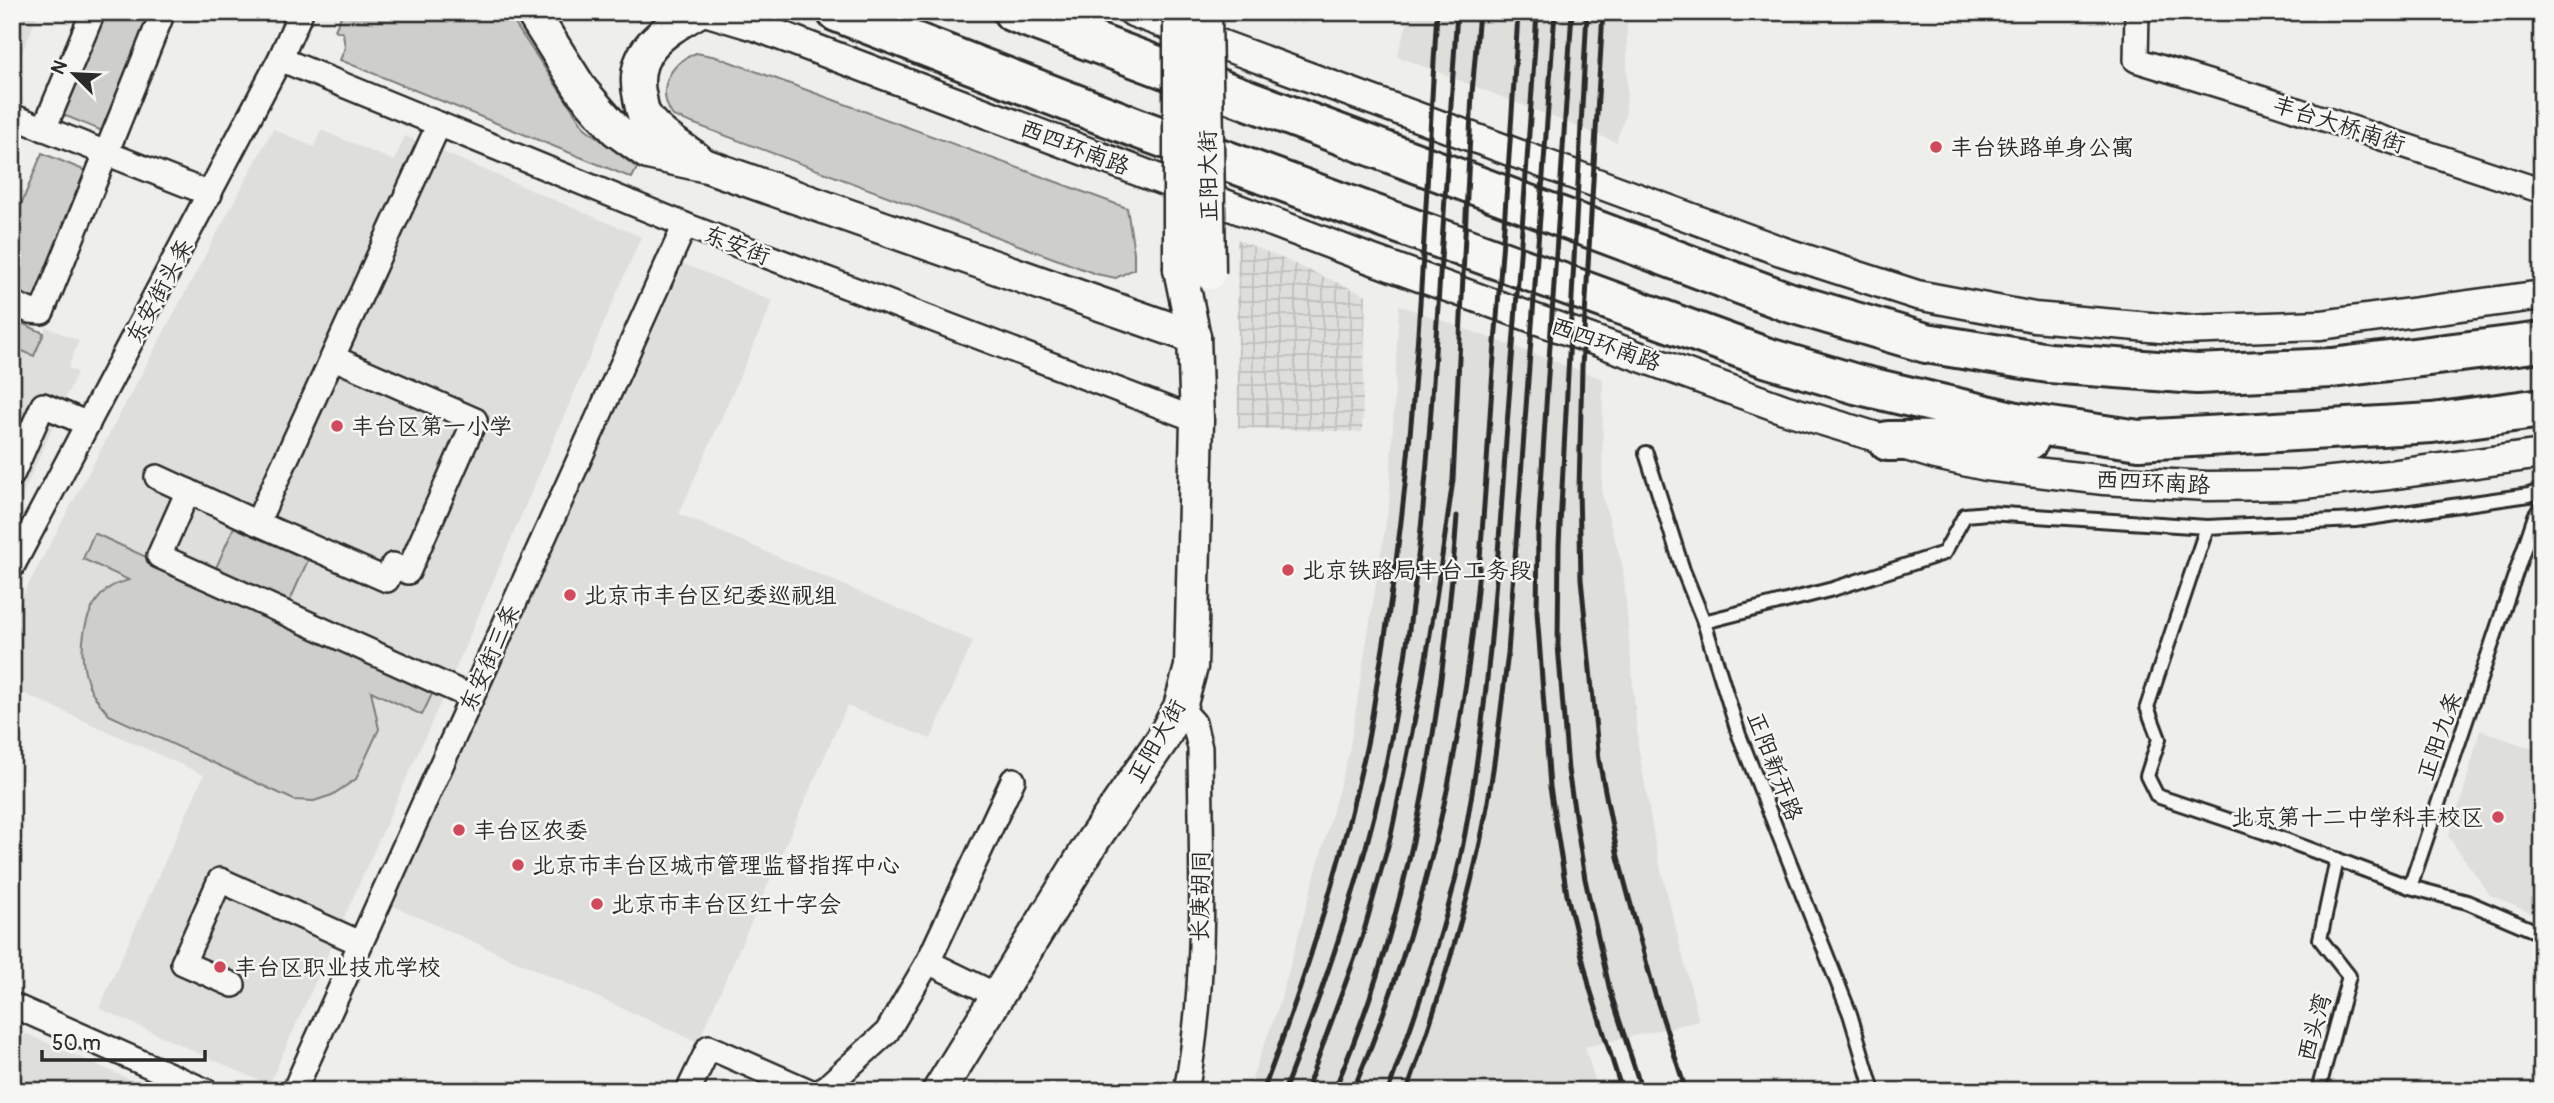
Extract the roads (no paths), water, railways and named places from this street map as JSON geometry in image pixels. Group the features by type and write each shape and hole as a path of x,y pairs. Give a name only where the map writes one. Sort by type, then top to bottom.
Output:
{"highway":[{"name":"西四环南路","path":"837,12 1142,130 1765,356 1856,384 2016,422 2139,440 2432,423 2542,408"},
{"path":"1013,12 1788,302 1926,343 2049,363 2197,374 2332,368 2542,342"},
{"path":"1888,441 2139,440"}],"main road":[{"path":"532,12 582,91 616,130 648,153 707,166 1194,337"},
{"path":"697,12 665,31 644,54 637,84 644,114 664,135 707,166"},
{"name":"正阳大街","path":"1180,12 1194,271"},
{"name":"正阳大街","path":"939,1091 1088,850 1162,740 1180,706 1191,667 1197,420 1194,271 1205,12"}],"street":[{"path":"44,128 93,12"},
{"path":"12,303 30,311 43,312 163,12"},
{"name":"东安街头条","path":"15,556 210,194 280,59 301,12"},
{"name":"西四环南路","path":"709,12 758,27 1362,256 1733,390 1936,455 1986,466 2104,480 2207,486 2294,485 2542,454"},
{"path":"1133,12 1781,251 1917,295 2034,317 2184,330 2321,325 2542,295"},
{"name":"丰台大桥南街","path":"2137,12 2136,60 2542,191"},
{"name":"东安街","path":"280,59 685,225 1197,420"},
{"path":"12,116 210,194"},
{"path":"257,523 439,124"},
{"name":"东安街三条","path":"294,1091 685,225"},
{"path":"157,477 387,580 393,565 408,572 475,420 334,358"},
{"path":"12,475 43,405 88,424"},
{"path":"188,491 159,556 471,696"},
{"name":"长庚胡同","path":"1180,706 1194,723 1200,748 1202,905 1194,1050 1185,1091"},
{"path":"822,1091 887,1032 928,962 1013,780"},
{"path":"233,985 183,963 220,880 360,943"},
{"path":"928,962 998,996"},
{"path":"12,1005 206,1091"},
{"path":"688,1091 709,1047 809,1091"}],"lane":[{"name":"正阳新开路","path":"1646,453 1704,622 1739,735 1850,1014 1873,1091"},
{"path":"1704,622 1833,589 1944,553 1965,515 1988,513 2207,527 2355,520 2529,495 2542,490"},
{"name":"正阳九条","path":"2410,887 2530,529 2542,506"},
{"path":"2207,527 2147,707 2159,739 2147,776 2157,796 2264,832 2410,887 2467,902 2542,934"},
{"name":"西头湾","path":"2318,1091 2349,976 2320,939 2337,859"}],"railway":[{"path":"1263,1091 1293,1008 1333,881 1372,715 1391,595 1411,429 1437,12"},
{"path":"1284,1091 1330,966 1368,840 1388,754 1407,646 1434,375 1457,12"},
{"path":"1306,1091 1362,938 1391,835 1436,598 1453,480 1472,93 1479,12"},
{"path":"1353,1091 1391,992 1423,890 1448,787 1466,683 1476,605 1518,12"},
{"path":"1388,1091 1442,928 1459,862 1475,776 1497,569 1537,12"},
{"path":"1407,1091 1460,922 1481,839 1494,759 1508,653 1555,12"},
{"path":"1572,12 1538,533 1537,612 1550,787 1567,895 1590,989 1622,1091"},
{"path":"1587,12 1559,545 1558,645 1568,770 1585,879 1610,991 1642,1091"},
{"path":"1603,12 1582,367 1579,489 1581,579 1599,760 1618,857 1654,991 1686,1091"},
{"path":"1334,1091 1385,952 1420,809 1443,663 1457,516"}],"place":[{"name":"丰台铁路单身公寓","path":"1936,147"},
{"name":"丰台区第一小学","path":"337,426"},
{"name":"北京铁路局丰台工务段","path":"1288,570"},
{"name":"北京市丰台区纪委巡视组","path":"570,595"},
{"name":"北京第十二中学科丰校区","path":"2498,817"},
{"name":"丰台区农委","path":"459,830"},
{"name":"北京市丰台区城市管理监督指挥中心","path":"518,865"},
{"name":"北京市丰台区红十字会","path":"597,904"},
{"name":"丰台区职业技术学校","path":"220,967"}]}
